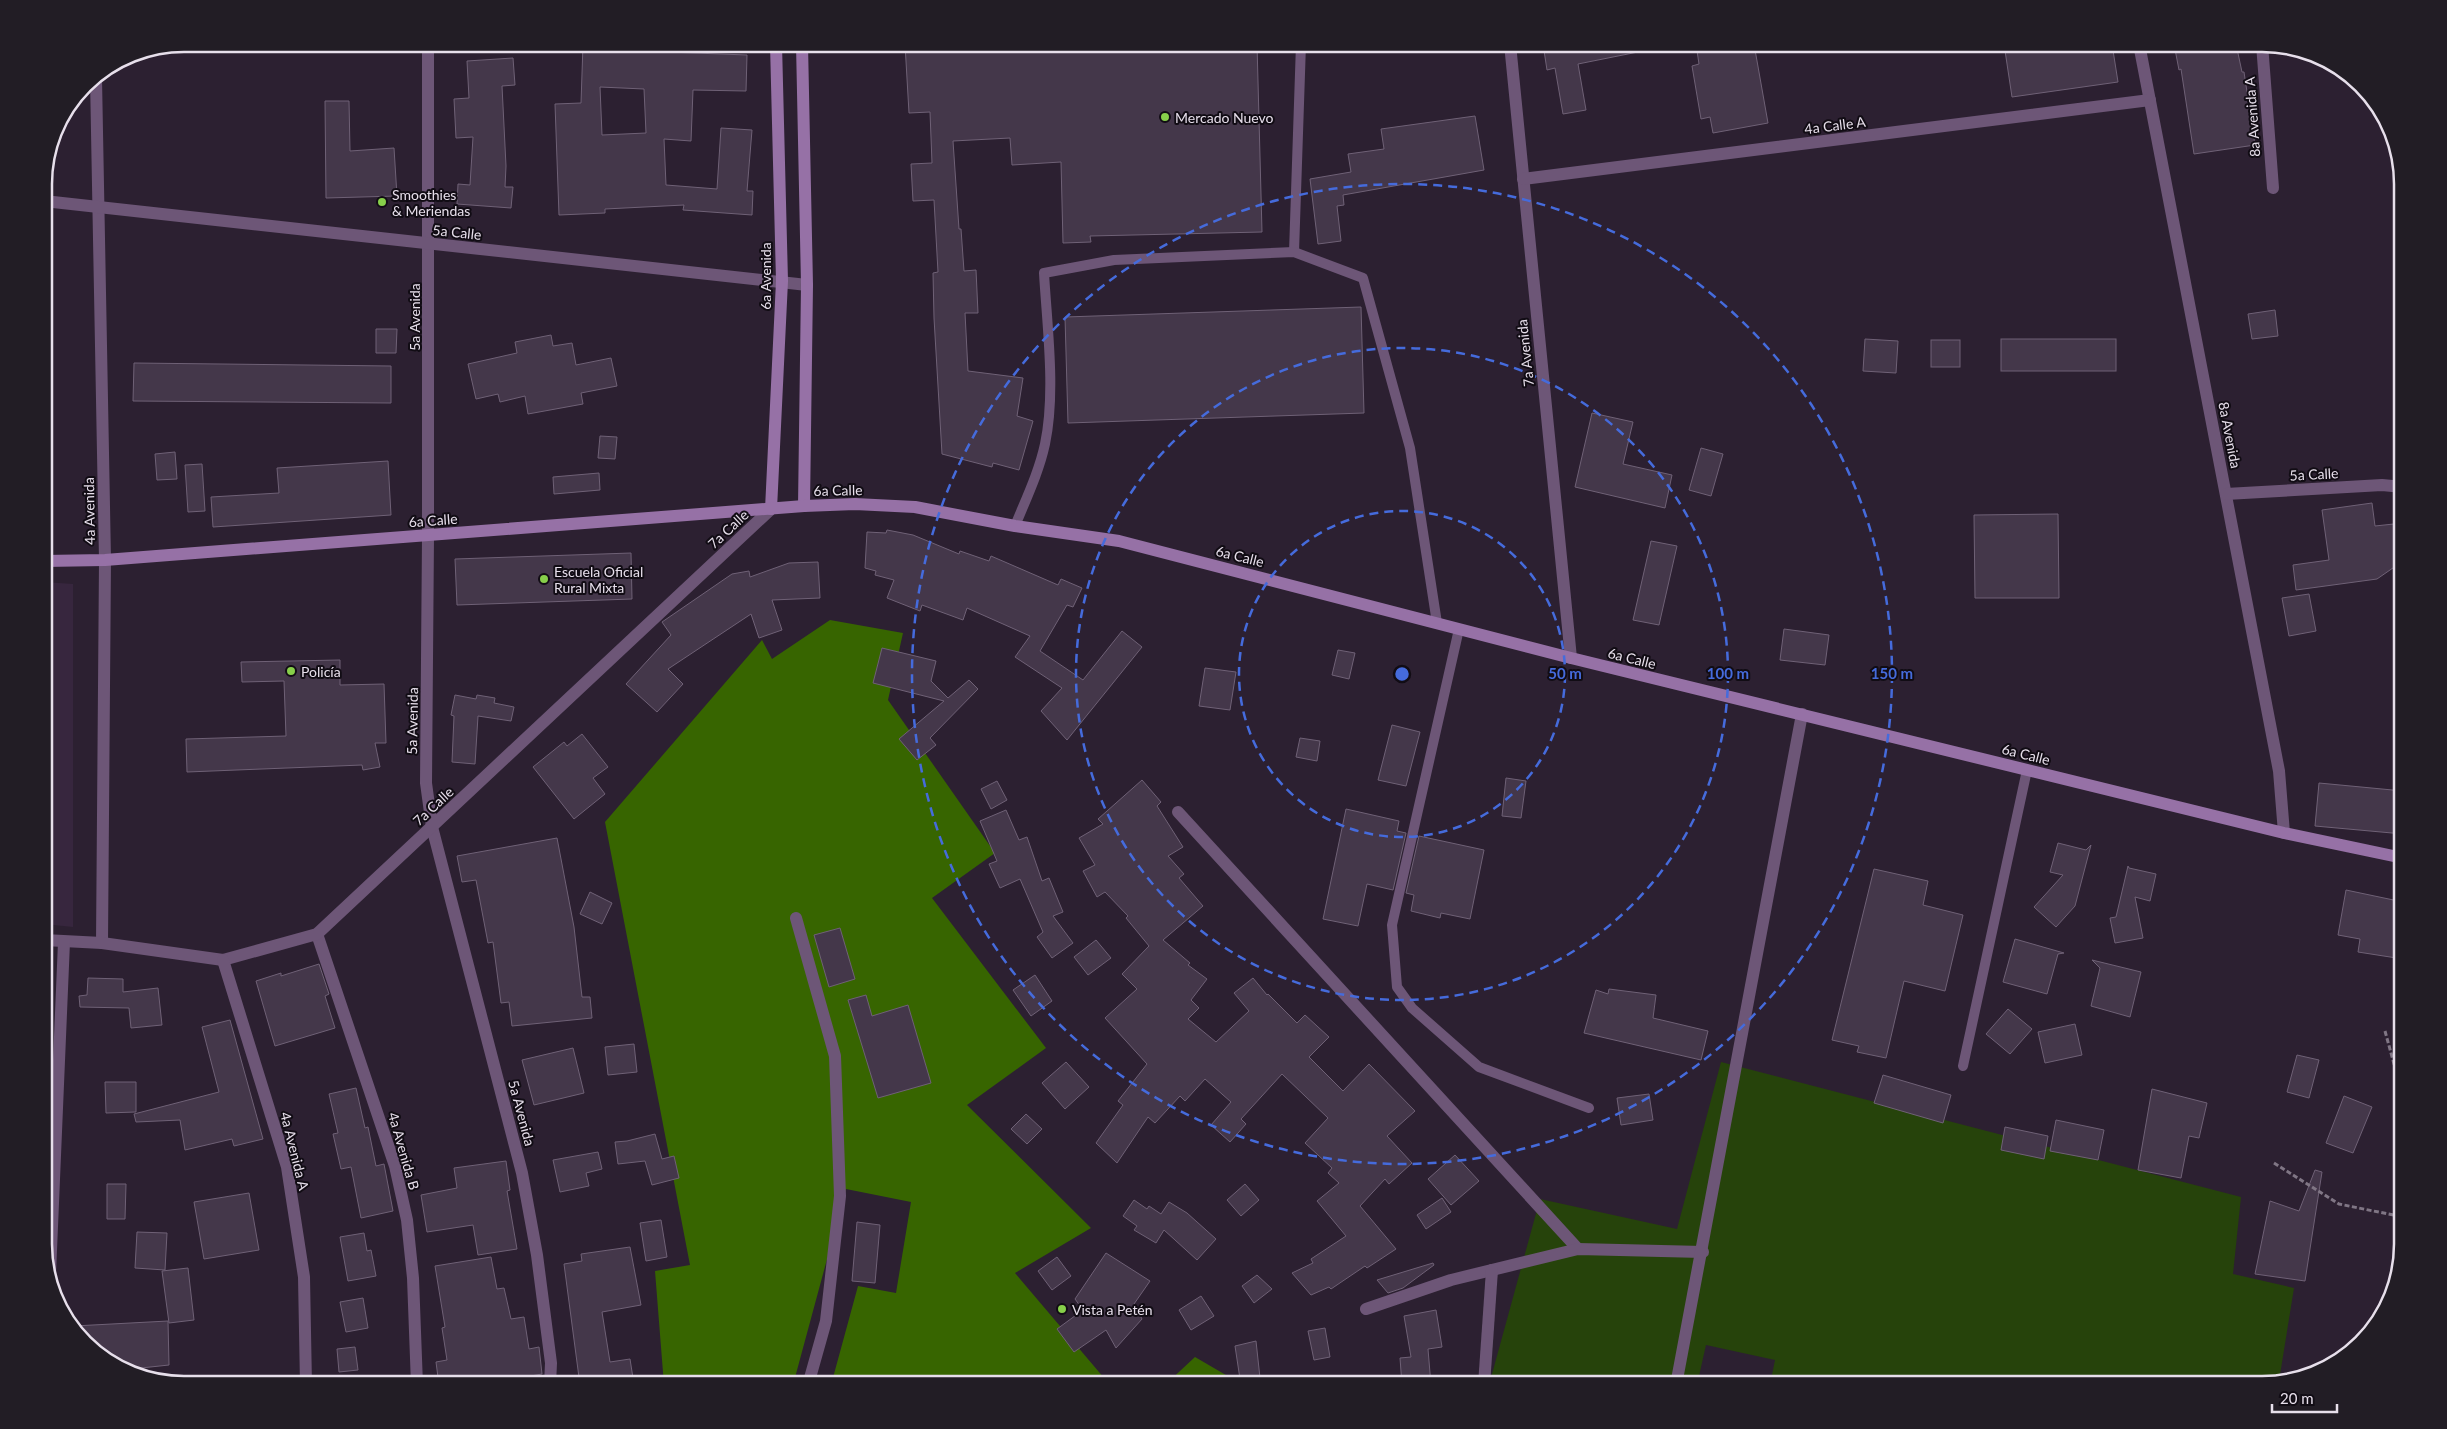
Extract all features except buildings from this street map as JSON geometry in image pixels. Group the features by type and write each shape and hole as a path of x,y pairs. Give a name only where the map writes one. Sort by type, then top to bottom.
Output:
{"main road":[{"name":"6a Avenida","path":"771,509 782,281 776,52"},
{"path":"802,52 807,285 804,506"},
{"name":"6a Calle","path":"53,561 105,560 804,506 855,504 915,507 1015,526 1119,541 1571,658 2284,833 2394,856"}],"street":[{"name":"5a Avenida","path":"428,52 426,783 432,827 522,1172 537,1255 551,1363 550,1376"},
{"name":"7a Avenida","path":"1511,52 1571,658"},
{"name":"8a Avenida","path":"2141,52 2279,771 2284,833"},
{"name":"8a Avenida A","path":"2263,52 2273,188"},
{"name":"4a Avenida","path":"96,87 105,560 102,943"},
{"name":"4a Calle A","path":"1523,180 2150,100"},
{"name":"5a Calle","path":"53,202 807,285"},
{"name":"5a Calle","path":"2226,494 2394,486"},
{"name":"7a Calle","path":"53,941 102,943 223,960 317,934 771,509"},
{"path":"1678,1376 1703,1252 1802,714"},
{"path":"1178,812 1578,1249"},
{"path":"796,918 834,1056 840,1196 826,1321 811,1376"},
{"name":"4a Avenida B","path":"317,934 395,1166 406,1220 413,1278 416,1376"},
{"path":"53,1203 64,942"},
{"name":"4a Avenida A","path":"223,960 287,1167 304,1277 306,1376"},
{"path":"1366,1309 1451,1280 1578,1249 1703,1252"},
{"path":"1485,1376 1492,1270"}],"lane":[{"path":"1294,252 1301,52"},
{"path":"1015,526 1045,444 1050,403 1044,272 1114,260 1294,252 1363,278 1410,448 1437,623"},
{"path":"1460,629 1392,925 1397,987 1412,1008 1479,1068 1589,1108"},
{"path":"1963,1066 2027,770"}],"path":[{"path":"2385,1031 2394,1064"},
{"path":"2274,1163 2339,1204 2394,1215"}],"shaded area":[{"path":"53,583 73,584 73,927 53,925"}],"green space":[{"path":"830,620 903,633 888,700 995,853 932,898 1046,1048 967,1105 1091,1228 1015,1273 1102,1376 833,1376 858,1286 896,1293 911,1202 846,1189 795,1376 663,1376 655,1271 690,1265 605,822 762,640 772,659"},
{"path":"1721,1062 2241,1197 2233,1274 2294,1288 2280,1375 1772,1376 1775,1360 1706,1345 1699,1376 1491,1376 1540,1199 1677,1229"},
{"path":"1195,1357 1228,1376 1175,1376"}],"place":[{"name":"Mercado Nuevo","path":"1165,117"},
{"name":"Smoothies & Meriendas","path":"382,202"},
{"name":"Escuela Oficial Rural Mixta","path":"544,579"},
{"name":"Policía","path":"291,671"},
{"name":"Vista a Petén","path":"1062,1309"}]}
